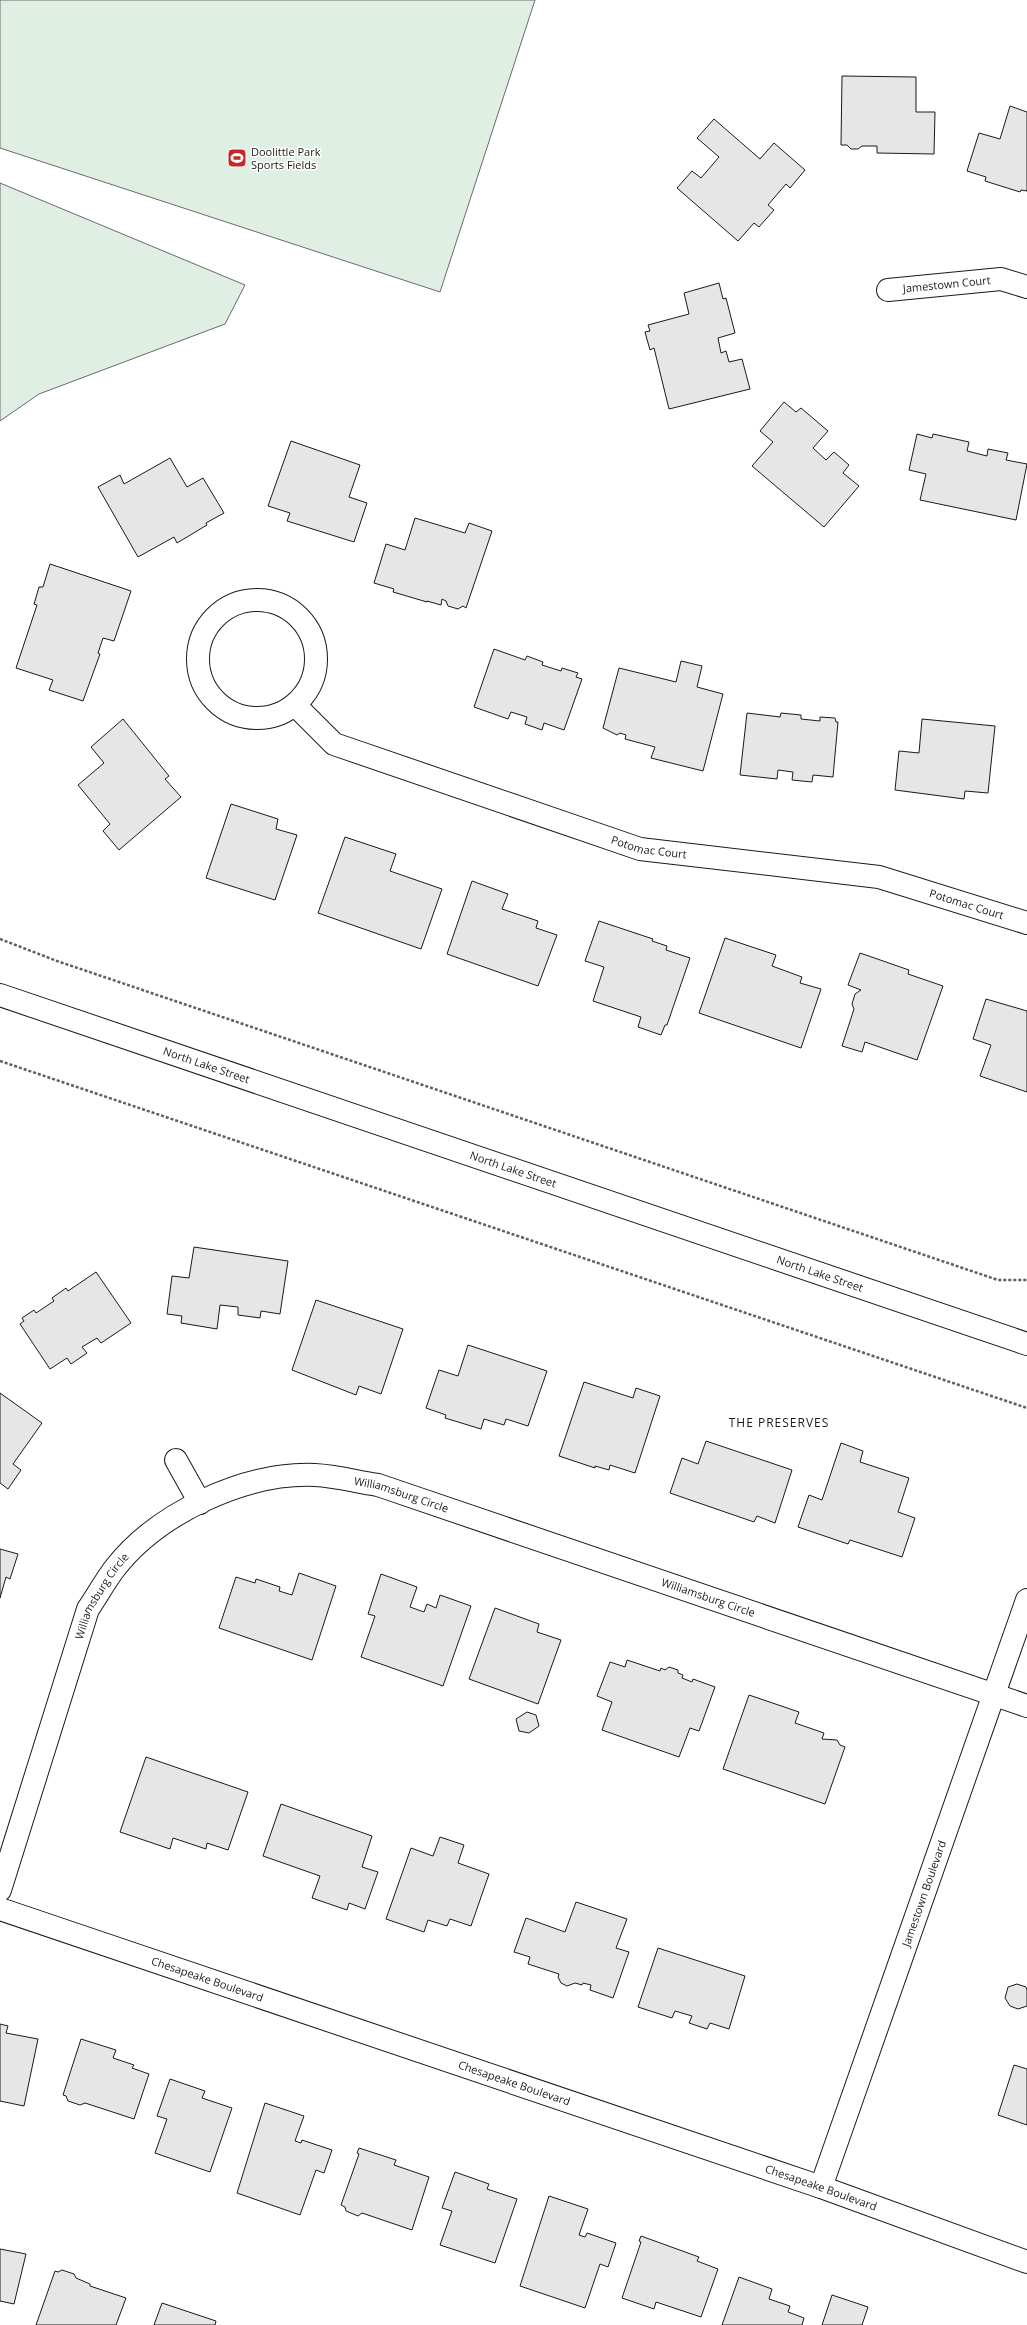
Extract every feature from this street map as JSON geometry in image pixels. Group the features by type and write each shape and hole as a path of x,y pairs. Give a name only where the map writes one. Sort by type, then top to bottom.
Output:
{"street":[{"name":"Jamestown Court","path":"888,290 1001,279 1027,287"},
{"path":"246,600 266,600 285,606 300,618 311,634 316,653 315,673 307,690 295,705 278,715 260,719 241,717 224,709 211,698 202,683 197,666 198,649 203,633 213,619 228,607 246,600"},
{"name":"Potomac Court","path":"295,705 334,744 640,849 879,877 1027,923"},
{"name":"North Lake Street","path":"0,995 1027,1344"},
{"path":"176,1460 200,1503"},
{"name":"Williamsburg Circle","path":"0,1890 88,1609 115,1568 151,1531 214,1495 267,1478 315,1475 378,1485 1027,1706"},
{"name":"Jamestown Boulevard","path":"821,2187 1027,1600"},
{"name":"Chesapeake Boulevard","path":"0,1909 821,2187 1027,2262"}],"path":[{"path":"0,939 72,966 998,1280 1027,1280"},
{"path":"0,1061 1027,1408"}],"green space":[{"path":"0,0 535,0 440,292 0,148"},
{"path":"0,183 245,285 225,324 39,394 0,421"}],"building":[{"path":"842,76 916,77 916,112 935,112 934,154 877,153 877,146 862,146 858,149 851,149 847,145 841,145"},
{"path":"1010,106 1027,112 1027,191 1021,190 1020,192 985,181 986,177 967,171 979,133 1000,139"},
{"path":"714,119 760,159 774,143 805,170 790,188 786,184 768,205 774,210 759,227 754,223 738,241 677,188 692,171 701,178 719,157 697,138"},
{"path":"719,283 723,299 726,298 735,333 718,338 721,353 726,351 729,362 742,359 750,389 669,409 654,348 650,350 645,332 650,331 648,325 689,314 684,293"},
{"path":"784,402 796,412 801,408 828,431 813,448 826,460 834,452 849,465 843,473 859,486 824,527 752,466 773,442 760,431"},
{"path":"917,434 932,438 933,434 969,442 967,451 987,456 988,449 1008,453 1006,460 1027,464 1016,520 920,500 926,474 909,470"},
{"path":"291,441 360,465 349,497 367,503 354,542 287,521 290,513 268,506"},
{"path":"170,458 187,487 203,478 224,513 206,523 207,525 177,543 174,537 138,557 98,487 120,475 124,484"},
{"path":"415,518 465,533 469,523 492,531 466,608 463,606 458,609 448,606 446,601 442,599 441,605 427,602 393,592 394,589 374,583 386,544 405,550"},
{"path":"50,564 131,591 114,641 103,638 98,653 100,654 83,701 49,690 53,680 16,668 37,605 34,604 39,587 43,587"},
{"path":"494,649 525,660 527,656 543,662 542,665 561,671 562,668 578,673 576,677 582,679 564,730 544,723 542,730 525,724 527,717 511,712 508,719 474,707"},
{"path":"681,661 702,666 697,687 723,694 703,771 651,758 655,747 625,739 626,735 620,733 617,735 603,728 619,668 676,682"},
{"path":"747,713 780,717 781,713 801,715 801,719 820,721 820,717 835,718 836,722 838,722 833,777 813,775 812,782 792,780 793,772 778,770 777,779 740,775"},
{"path":"123,719 169,776 165,779 181,797 119,850 103,831 110,824 78,785 104,763 91,747"},
{"path":"922,719 995,726 988,793 965,791 964,799 895,790 899,751 919,753"},
{"path":"231,804 278,819 276,829 297,835 275,900 206,878"},
{"path":"345,837 396,854 390,871 442,889 421,949 318,913"},
{"path":"472,881 508,894 502,909 538,921 536,928 557,935 538,986 447,954"},
{"path":"599,921 653,939 652,941 667,946 666,950 690,958 667,1025 665,1025 661,1035 638,1027 641,1017 593,1001 604,967 585,961"},
{"path":"725,938 776,955 772,966 802,977 800,983 821,989 801,1048 699,1013"},
{"path":"860,953 909,970 908,974 943,986 917,1060 865,1042 862,1052 842,1046 854,1009 852,1004 855,994 861,990 848,985"},
{"path":"986,999 1027,1011 1027,1092 980,1076 991,1045 973,1039"},
{"path":"194,1247 288,1261 280,1314 261,1311 260,1318 238,1315 238,1307 220,1305 217,1329 181,1323 182,1316 167,1314 172,1276 189,1278"},
{"path":"96,1272 131,1323 101,1343 97,1338 82,1347 87,1353 71,1364 67,1358 50,1369 20,1324 24,1321 22,1318 34,1310 36,1313 54,1301 52,1298 66,1288 68,1291"},
{"path":"316,1300 403,1329 381,1394 359,1386 356,1395 292,1370"},
{"path":"468,1345 547,1371 528,1426 506,1419 504,1425 484,1419 481,1429 445,1418 446,1415 426,1408 439,1370 458,1376"},
{"path":"584,1382 633,1398 636,1388 660,1396 635,1473 610,1465 609,1470 595,1466 595,1468 559,1456"},
{"path":"0,1393 42,1423 13,1464 21,1470 8,1489 0,1483"},
{"path":"706,1441 792,1470 775,1523 757,1516 754,1522 670,1493 682,1458 698,1464"},
{"path":"841,1443 863,1451 860,1462 909,1478 898,1512 915,1518 902,1557 850,1540 848,1544 798,1527 809,1495 822,1500"},
{"path":"0,1549 18,1554 10,1579 6,1577 0,1598"},
{"path":"299,1573 336,1586 312,1660 219,1628 236,1577 255,1583 256,1579 280,1587 279,1591 292,1595"},
{"path":"381,1574 417,1587 410,1607 424,1612 427,1604 436,1608 440,1595 471,1606 443,1686 361,1657 375,1616 368,1614"},
{"path":"495,1608 539,1624 537,1632 561,1640 538,1704 469,1679"},
{"path":"627,1660 660,1671 661,1668 665,1670 669,1667 678,1670 678,1673 683,1675 682,1678 692,1682 693,1679 715,1687 699,1731 690,1728 679,1757 602,1730 612,1702 597,1696 610,1662 625,1667"},
{"path":"749,1695 799,1712 795,1723 824,1733 822,1739 837,1740 840,1745 845,1747 825,1804 723,1769"},
{"path":"527,1712 536,1715 539,1726 529,1733 519,1731 516,1719"},
{"path":"146,1757 248,1792 228,1850 207,1843 206,1849 173,1838 170,1849 120,1832"},
{"path":"281,1804 372,1836 362,1867 378,1872 365,1909 349,1903 347,1910 312,1898 320,1876 263,1856"},
{"path":"440,1837 464,1845 458,1863 489,1874 471,1926 450,1919 447,1926 428,1920 424,1932 386,1919 411,1848 433,1856"},
{"path":"576,1902 627,1919 616,1948 629,1952 613,1998 590,1990 591,1985 575,1983 567,1986 561,1983 558,1977 559,1974 528,1964 530,1957 514,1952 526,1918 565,1932"},
{"path":"658,1948 745,1976 729,2029 710,2023 707,2029 689,2023 692,2016 675,2011 672,2018 638,2007"},
{"path":"1017,1984 1026,1987 1027,1990 1027,2006 1018,2009 1010,2006 1005,1998 1008,1987"},
{"path":"0,2024 8,2026 6,2033 38,2039 24,2106 0,2101"},
{"path":"81,2039 116,2050 113,2058 134,2065 132,2068 149,2074 134,2119 85,2103 80,2105 68,2101 66,2096 63,2095"},
{"path":"1014,2065 1027,2069 1027,2125 998,2115"},
{"path":"170,2079 205,2091 202,2098 232,2108 210,2172 155,2153 167,2119 157,2116"},
{"path":"265,2103 304,2116 295,2141 301,2143 302,2140 332,2150 324,2173 316,2170 300,2215 237,2193"},
{"path":"359,2148 396,2160 394,2165 429,2177 412,2230 362,2213 358,2216 346,2211 345,2207 341,2205 359,2154 357,2153"},
{"path":"455,2172 489,2184 487,2189 517,2199 495,2263 440,2245 452,2211 442,2208"},
{"path":"549,2196 588,2209 579,2235 585,2237 587,2233 616,2243 608,2267 600,2264 585,2308 520,2286"},
{"path":"641,2236 699,2257 697,2261 718,2269 701,2317 656,2302 654,2309 622,2298 641,2242 639,2241"},
{"path":"0,2249 26,2254 14,2304 0,2301"},
{"path":"62,2270 74,2274 76,2278 90,2284 90,2286 126,2298 116,2325 36,2325 55,2271 58,2272"},
{"path":"739,2277 772,2289 769,2299 790,2306 788,2312 804,2318 802,2325 722,2325"},
{"path":"832,2295 868,2307 862,2325 822,2325"},
{"path":"162,2303 216,2321 215,2325 154,2325"}],"place":[{"name":"Doolittle Park Sports Fields","path":"237,158"}],"district":[{"name":"THE PRESERVES","path":"779,1423"}]}
